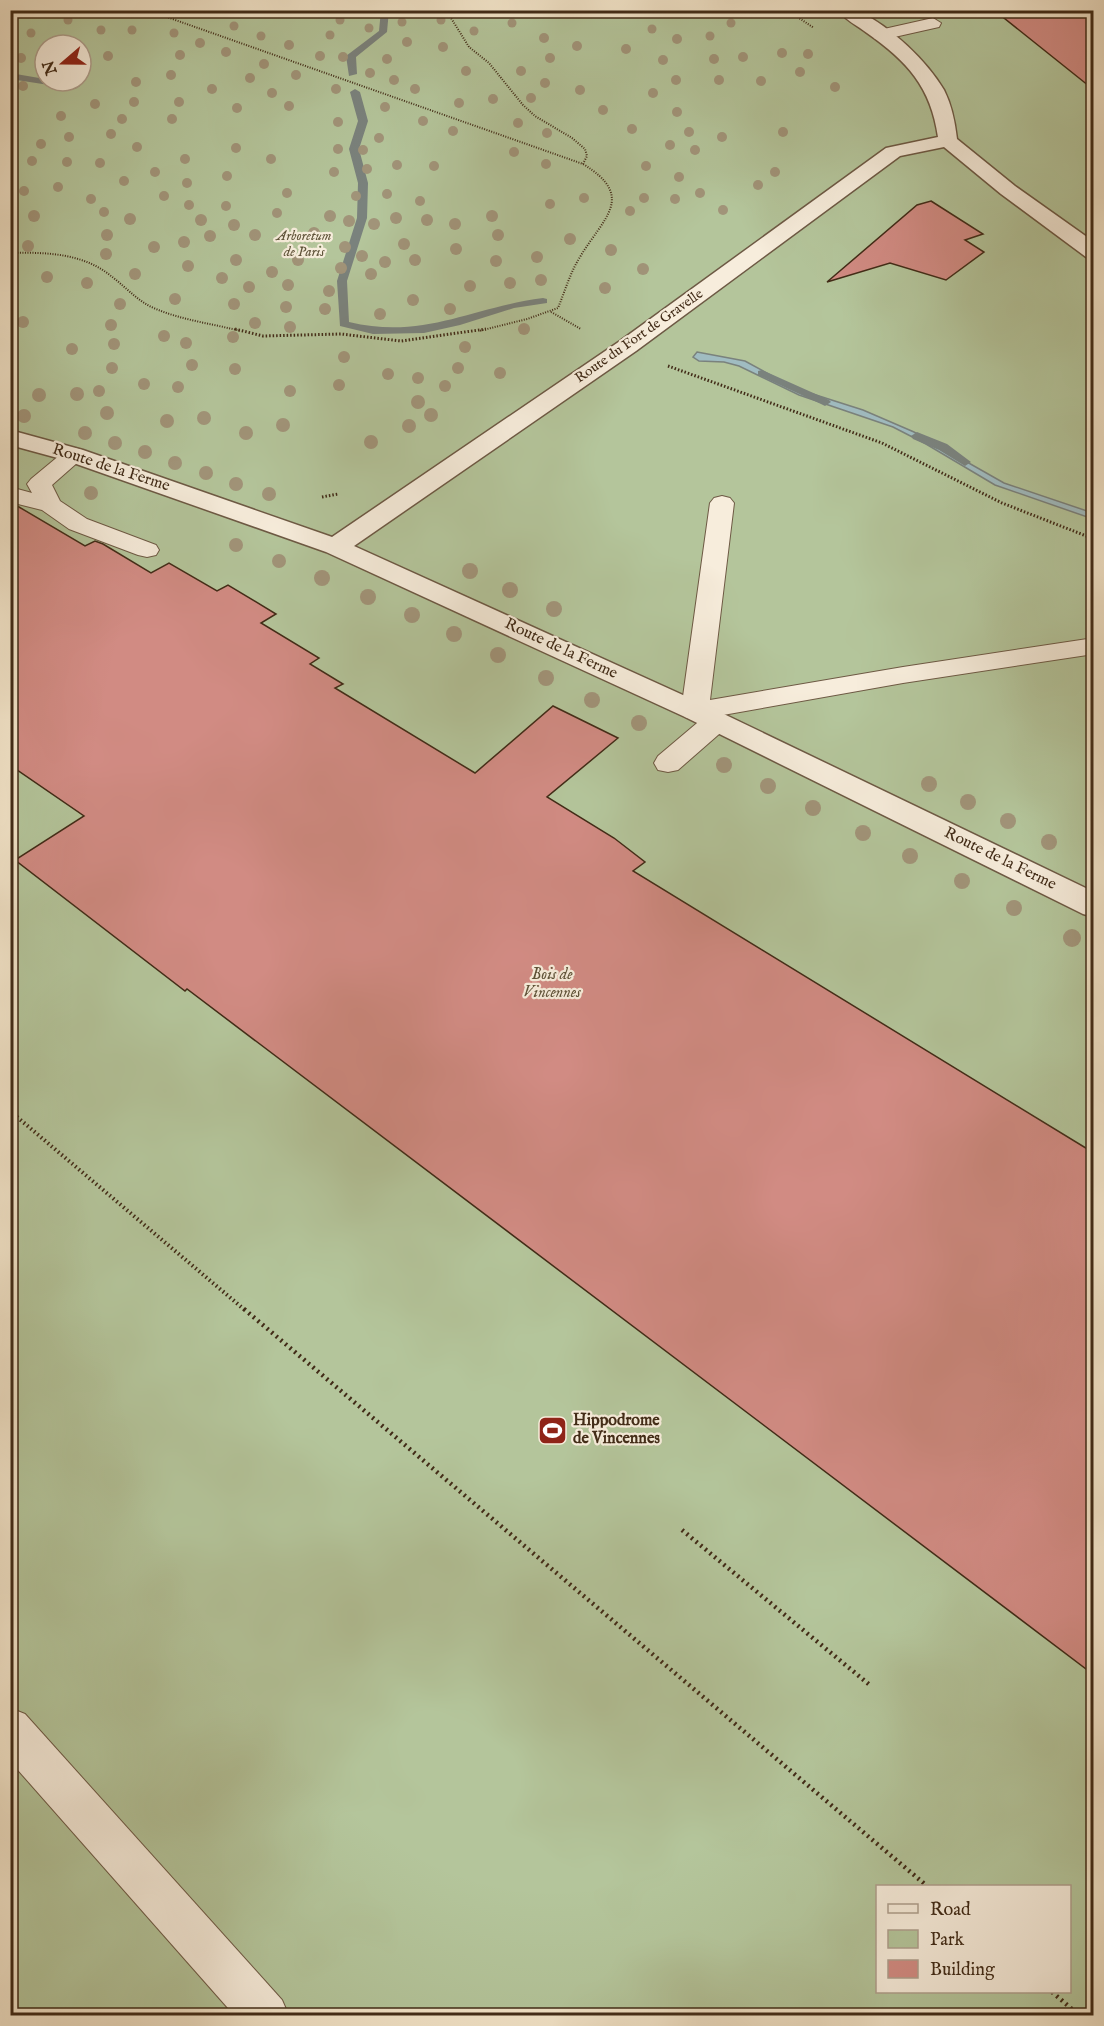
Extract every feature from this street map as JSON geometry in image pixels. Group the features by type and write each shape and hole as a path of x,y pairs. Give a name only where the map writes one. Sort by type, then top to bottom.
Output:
{"street":[{"path":"846,10 897,46 924,72 942,108 948,141 1008,190 1094,252"},
{"name":"Route du Fort de Gravelle","path":"335,547 628,346 893,152 918,145 948,141"},
{"name":"Route de la Ferme","path":"10,437 74,455 335,547 705,717 1094,906"}],"lane":[{"path":"881,35 933,23"},
{"path":"50,505 39,484 74,455"},
{"path":"10,494 50,505 78,524 147,549"},
{"path":"668,763 705,717 722,503"},
{"path":"705,717 903,675 1094,646"},
{"path":"10,1729 266,2016"}],"path":[{"path":"10,253 53,255 90,264 104,270 141,303 173,315 280,338 333,334 384,340 433,339 551,312 558,308 579,257 599,230 614,197 611,186 604,177 583,164 147,10"},
{"path":"446,10 469,47 489,63 529,111 585,149 587,156 583,164"},
{"path":"551,312 583,330 628,346 682,372 882,443 964,486 1048,523 1094,539"},
{"path":"10,1111 925,1885"},
{"path":"682,1530 871,1686"},
{"path":"1053,1993 1080,2016"}],"green space":[{"name":"Bois de Vincennes","path":"10,11 1093,11 1093,2015 11,2015"}],"water":[{"path":"697,352 745,361 794,388 863,410 914,432 1004,483 1093,513 1093,519 995,485 893,427 799,395 739,366 724,362 699,361 693,357"}],"building":[{"path":"994,10 1094,10 1094,90"},
{"path":"931,201 983,234 965,240 984,252 946,280 890,263 827,282 917,205"},
{"path":"10,504 85,546 95,541 103,544 151,573 169,563 217,591 228,585 276,614 261,623 319,658 310,664 343,684 335,688 475,773 553,706 618,738 547,797 614,838 645,862 633,871 1094,1153 1094,1675 187,989 185,991 15,860 84,816 10,765"}],"waterway":[{"path":"352,74 351,56 383,32 385,10"},
{"path":"10,76 33,80"},
{"path":"355,92 363,121 354,149 363,183 362,218 342,281 344,324 373,331 424,330 456,323 513,305 543,301"},
{"path":"762,373 825,402"},
{"path":"917,436 943,447 965,462"}],"place":[{"name":"Hippodrome de Vincennes","path":"552,1430"}],"park label":[{"name":"Arboretum de Paris","path":"304,244"}]}
